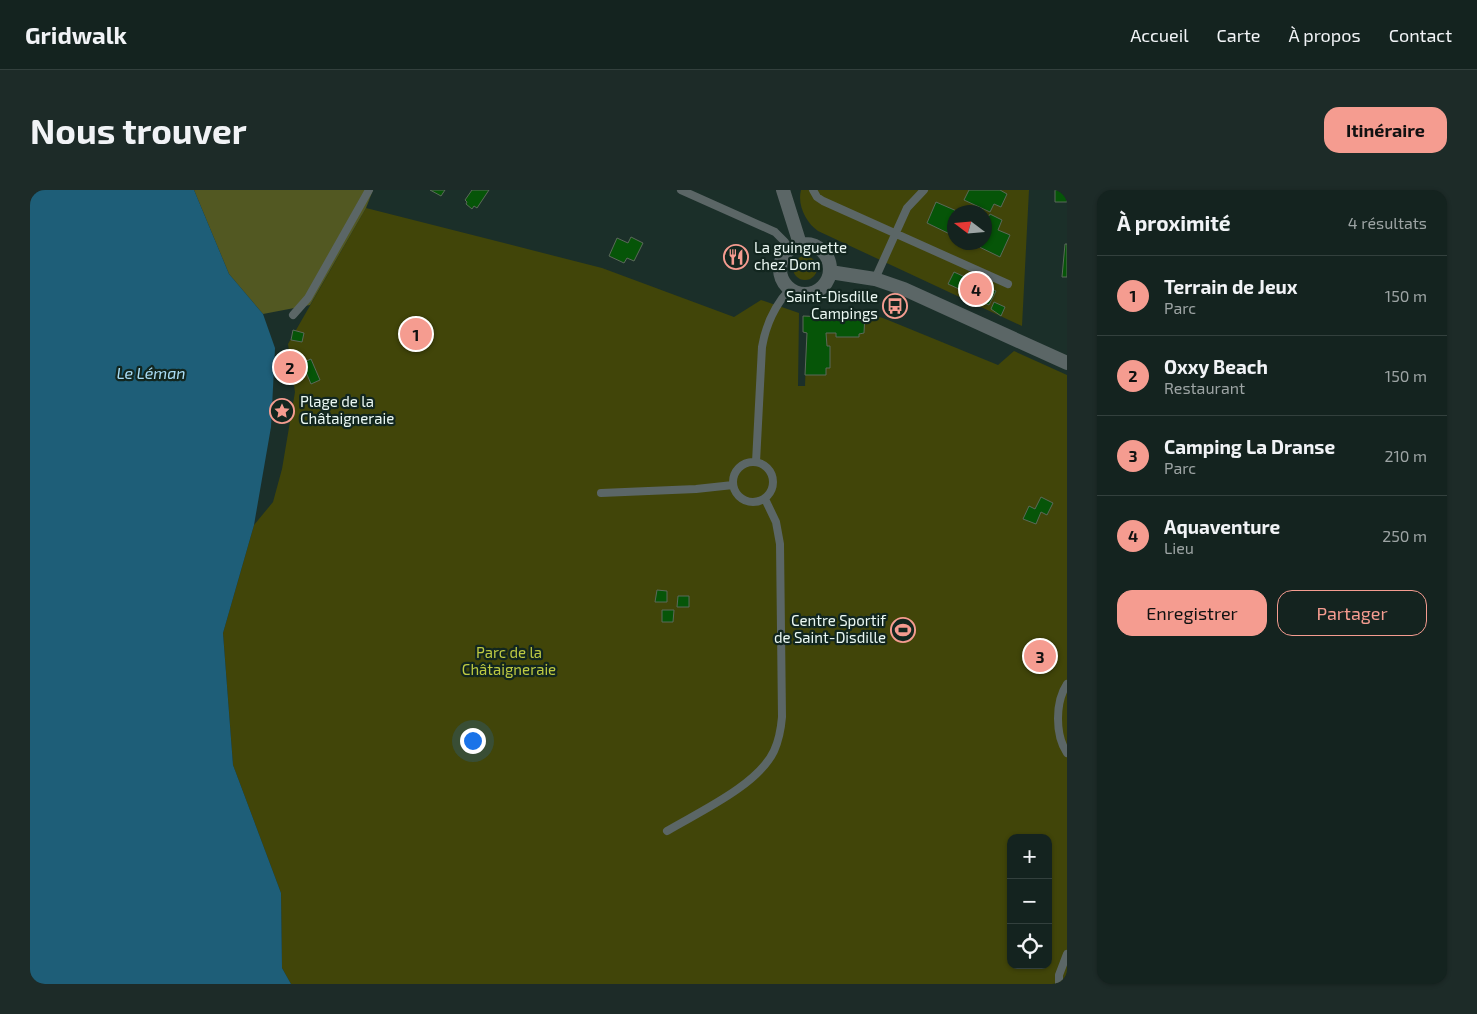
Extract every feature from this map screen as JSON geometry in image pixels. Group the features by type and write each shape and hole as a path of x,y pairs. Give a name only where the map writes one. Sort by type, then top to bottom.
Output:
{"street":[{"path":"783,190 794,248"},
{"path":"811,244 821,249 829,261 830,272 824,285 815,292 800,293 790,288 783,280 781,270 782,259 794,248 811,244"},
{"path":"830,272 874,279 904,289 1067,363"}],"lane":[{"path":"293,315 308,298 369,190"},
{"path":"681,190 775,232 794,248"},
{"path":"813,190 822,201 1008,284"},
{"path":"874,279 907,208 924,190"},
{"path":"756,462 764,335 772,314 790,288"},
{"path":"756,462 766,467 772,475 772,488 765,499 756,502 744,500 737,494 733,485 734,476 739,468 747,463 756,462"},
{"path":"601,493 696,489 733,485"},
{"path":"667,830 747,784 769,759 778,742 782,717 780,544 776,522 765,499"},
{"path":"1067,684 1062,692 1059,719 1061,739 1067,753"},
{"path":"1059,984 1067,954"}],"green space":[{"path":"194,190 373,190 366,208 310,305 263,314 229,274"},
{"path":"801,190 1029,190 1022,326 818,231 806,218 800,202"},
{"name":"Parc de la Châtaigneraie","path":"366,208 602,268 734,317 761,300 799,313 798,386 805,386 807,333 803,332 803,316 830,317 830,312 865,313 883,318 998,365 1014,351 1067,375 1067,984 291,984 282,968 281,893 233,765 223,633 254,525 273,502 282,469 295,392 288,344"},
{"path":"805,256 810,257 816,263 816,273 810,279 805,280 800,279 794,273 793,268 794,263 800,257"}],"water":[{"name":"Le Léman","path":"30,190 194,190 229,274 263,314 275,348 271,427 254,525 223,633 233,765 281,893 282,968 291,984 30,984"}],"building":[{"path":"430,190 445,190 441,196"},
{"path":"472,190 489,190 477,208 474,206 472,209 466,204 465,200"},
{"path":"969,190 1000,190 1007,194 1001,207 994,204 992,208 992,205 975,205 964,200"},
{"path":"1055,190 1067,190 1067,202 1055,202"},
{"path":"936,202 947,207 947,233 927,223"},
{"path":"992,215 1002,220 998,230 1010,235 1000,257 986,250 992,250"},
{"path":"631,237 643,243 634,261 627,258 624,263 609,256 617,238 628,243"},
{"path":"1065,244 1067,244 1067,277 1062,277"},
{"path":"954,272 996,291 989,305 980,301 981,299 948,284"},
{"path":"994,302 1005,307 1001,316 991,309"},
{"path":"830,312 865,313 864,333 859,334 859,337 836,337 836,333 826,333 827,346 830,346 830,368 826,368 826,375 805,375 807,333 803,332 803,316 830,317"},
{"path":"293,330 304,333 302,342 291,340"},
{"path":"311,359 320,380 311,384 302,363"},
{"path":"1041,497 1053,503 1047,515 1041,512 1036,524 1023,519 1029,506 1035,509"},
{"path":"657,590 667,591 667,602 655,602"},
{"path":"678,596 689,596 689,607 677,607"},
{"path":"662,610 674,610 673,622 662,622"}],"place":[{"name":"La guinguette chez Dom","path":"736,257"},
{"name":"Aquaventure","path":"976,289"},
{"name":"Saint-Disdille Campings","path":"895,306"},
{"name":"Terrain de Jeux","path":"416,334"},
{"name":"Oxxy Beach","path":"290,367"},
{"name":"Plage de la Châtaigneraie","path":"282,411"},
{"name":"Centre Sportif de Saint-Disdille","path":"903,630"},
{"name":"Camping La Dranse","path":"1040,656"}]}
